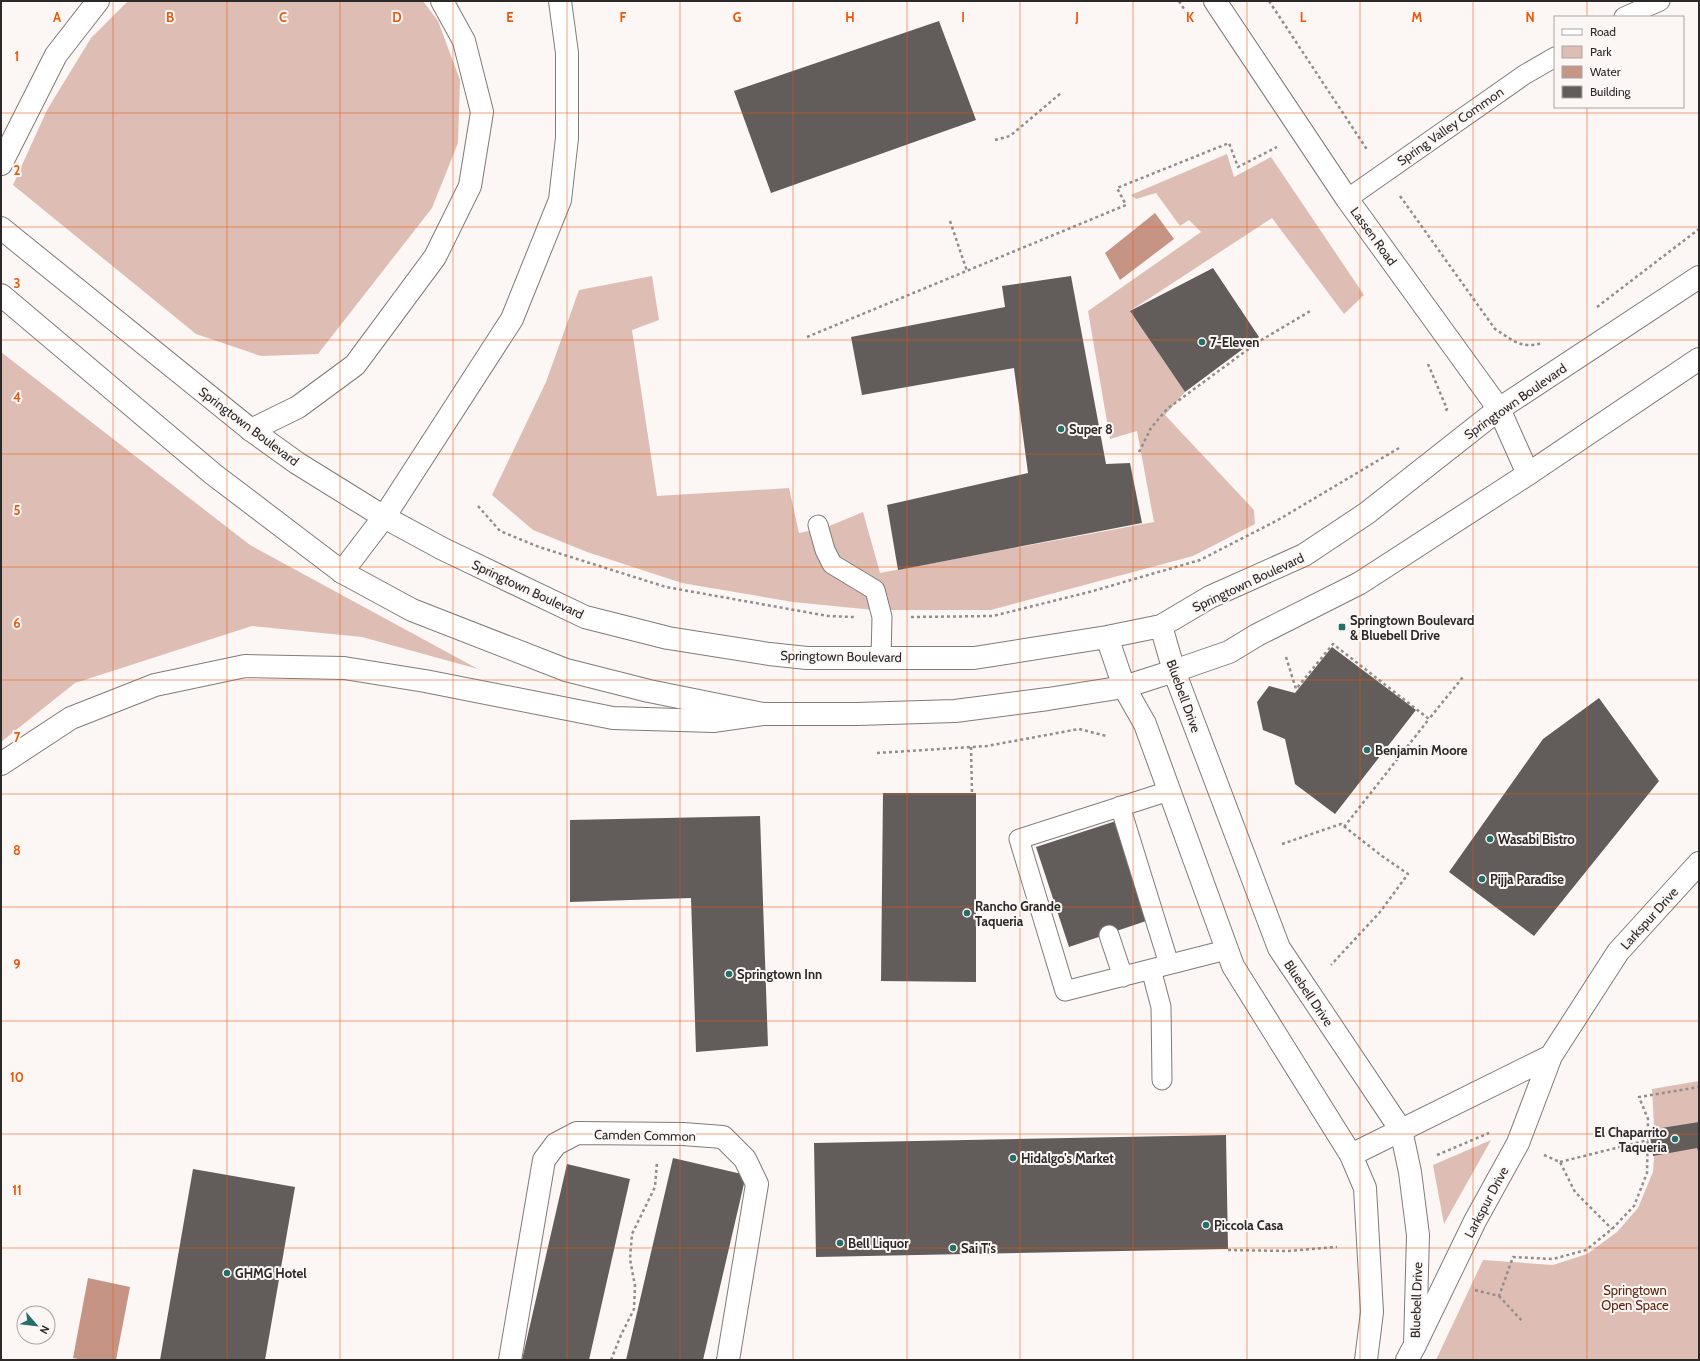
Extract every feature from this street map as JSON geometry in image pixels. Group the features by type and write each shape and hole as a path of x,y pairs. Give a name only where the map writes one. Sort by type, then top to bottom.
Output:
{"main road":[{"path":"1,164 56,55 98,1"},
{"path":"251,430 298,407 355,365 435,257 470,186 482,112 464,41 442,1"},
{"path":"342,572 384,517 512,319 560,200 567,138 567,53 560,1"},
{"name":"Lassen Road","path":"1214,1 1347,199 1499,409 1528,474"},
{"name":"Springtown Boulevard","path":"1,228 251,430 297,462 384,517 443,549 585,617 668,638 769,654 807,658 974,658 1107,637 1161,626 1210,597 1304,555 1367,512 1499,409 1699,277"},
{"path":"1,295 213,474 342,572 412,610 566,670 649,691 764,714"},
{"path":"1,764 71,718 155,685 245,666 344,668 425,681 613,718 713,721 764,714 857,714 956,711 1048,699 1124,686 1174,671 1228,652 1257,635 1360,583 1528,474 1699,359"},
{"name":"Bluebell Drive","path":"1161,626 1174,671 1279,948 1401,1130 1410,1172 1418,1235 1411,1352"},
{"path":"1107,637 1124,686 1145,724 1232,966 1351,1155 1365,1188 1372,1312 1366,1360"},
{"name":"Larkspur Drive","path":"1411,1352 1475,1221 1518,1143 1551,1056 1618,952 1699,864"},
{"path":"1351,1155 1551,1056"},
{"name":"Camden Common","path":"510,1360 544,1160 556,1144 577,1134 683,1134 723,1138 745,1158 757,1184 728,1360"}],"lane":[{"path":"1626,16 1660,1"},
{"name":"Spring Valley Common","path":"1347,199 1524,75 1554,58"},
{"path":"818,525 825,550 832,564 875,590 882,617 881,658"},
{"path":"1169,791 1120,806 1073,828 1019,839 1065,991 1226,950"},
{"path":"1120,806 1160,967 1162,1080"},
{"path":"1109,935 1124,976"}],"path":[{"path":"1179,1 1188,15"},
{"path":"1269,1 1364,145 1385,172 1495,329 1518,343 1529,346 1544,342"},
{"path":"995,140 1010,136 1061,93"},
{"path":"1272,141 1281,154"},
{"path":"807,337 1126,205 1117,188 1229,143 1238,168 1276,147"},
{"path":"950,221 966,271"},
{"path":"1595,308 1699,229"},
{"path":"1139,452 1151,428 1167,409 1258,342 1312,310"},
{"path":"1427,362 1447,409 1442,414"},
{"path":"1200,560 1278,520 1401,447"},
{"path":"1286,657 1296,689 1333,644 1429,718"},
{"path":"1344,827 1463,677"},
{"path":"877,753 987,746 1079,729 1106,736"},
{"path":"971,747 972,793"},
{"path":"1282,844 1341,824 1408,874 1380,912 1331,965"},
{"path":"1499,1296 1513,1257 1554,1259 1586,1250 1612,1228 1634,1206 1647,1173 1648,1119 1639,1097 1699,1087"},
{"path":"1433,1156 1492,1132"},
{"path":"611,1360 620,1335 634,1309 635,1286 630,1259 632,1234 655,1187 659,1150 659,1134"},
{"path":"1541,1154 1560,1162 1648,1140"},
{"path":"1560,1162 1575,1192 1612,1228"},
{"path":"1228,1250 1287,1251 1337,1247"},
{"path":"1470,1289 1499,1296 1523,1322"}],"green space":[{"path":"128,1 423,1 438,21 460,80 458,143 432,208 318,354 261,356 196,334 13,185 47,110 91,38"},
{"path":"1227,154 1234,177 1271,157 1364,295 1344,314 1272,218 1130,311 1185,392 1165,415 1254,510 1255,524 1193,556 991,610 874,610 793,602 682,583 587,552 533,530 492,495 546,382 579,290 652,276 659,320 632,330 657,496 789,488 799,533 827,527 863,512 880,573 1154,522 1137,431 1110,439 1088,311 1201,232 1189,220 1180,226 1156,193 1136,199 1131,195"},
{"path":"1,352 250,545 478,669 362,637 252,626 75,683 1,742"},
{"name":"Springtown Open Space","path":"1699,1081 1699,1360 1436,1360 1483,1260 1553,1265 1587,1254 1617,1232 1638,1208 1653,1172 1655,1144 1652,1089"},
{"path":"1491,1140 1444,1224 1433,1165"}],"water":[{"path":"1155,213 1174,239 1120,280 1105,253"},
{"path":"88,1278 130,1287 116,1360 83,1360 73,1358"}],"building":[{"path":"939,21 976,120 771,193 734,91"},
{"path":"1213,268 1259,337 1185,392 1130,311"},
{"name":"Super 8","path":"1071,276 1106,464 1130,463 1142,523 898,570 887,505 1028,473 1014,368 862,395 851,337 1005,307 1002,286"},
{"path":"1332,647 1416,710 1335,814 1295,784 1285,739 1263,730 1257,702 1269,686 1295,693"},
{"path":"1599,698 1659,781 1534,936 1449,872 1543,739"},
{"path":"883,793 976,793 976,982 881,981"},
{"name":"Springtown Inn","path":"760,816 768,1046 696,1052 691,898 570,902 570,820"},
{"path":"1122,819 1155,918 1069,947 1036,847"},
{"name":"El Chaparrito Taqueria","path":"1699,1122 1699,1154 1697,1148 1653,1156 1649,1130"},
{"path":"1226,1135 1228,1249 816,1257 814,1143"},
{"path":"673,1158 746,1175 703,1360 626,1360"},
{"path":"567,1164 630,1179 589,1360 522,1360"},
{"name":"GHMG Hotel","path":"193,1169 295,1187 265,1360 160,1360"}],"place":[{"name":"7-Eleven","path":"1202,342"},
{"name":"Super 8","path":"1061,429"},
{"name":"Springtown Boulevard & Bluebell Drive","path":"1342,627"},
{"name":"Benjamin Moore","path":"1367,750"},
{"name":"Wasabi Bistro","path":"1490,839"},
{"name":"Pijja Paradise","path":"1482,879"},
{"name":"Rancho Grande Taqueria","path":"967,913"},
{"name":"Springtown Inn","path":"729,974"},
{"name":"El Chaparrito Taqueria","path":"1675,1139"},
{"name":"Hidalgo's Market","path":"1013,1158"},
{"name":"Piccola Casa","path":"1206,1225"},
{"name":"Bell Liquor","path":"840,1243"},
{"name":"Sai T's","path":"953,1248"},
{"name":"GHMG Hotel","path":"227,1273"}]}
